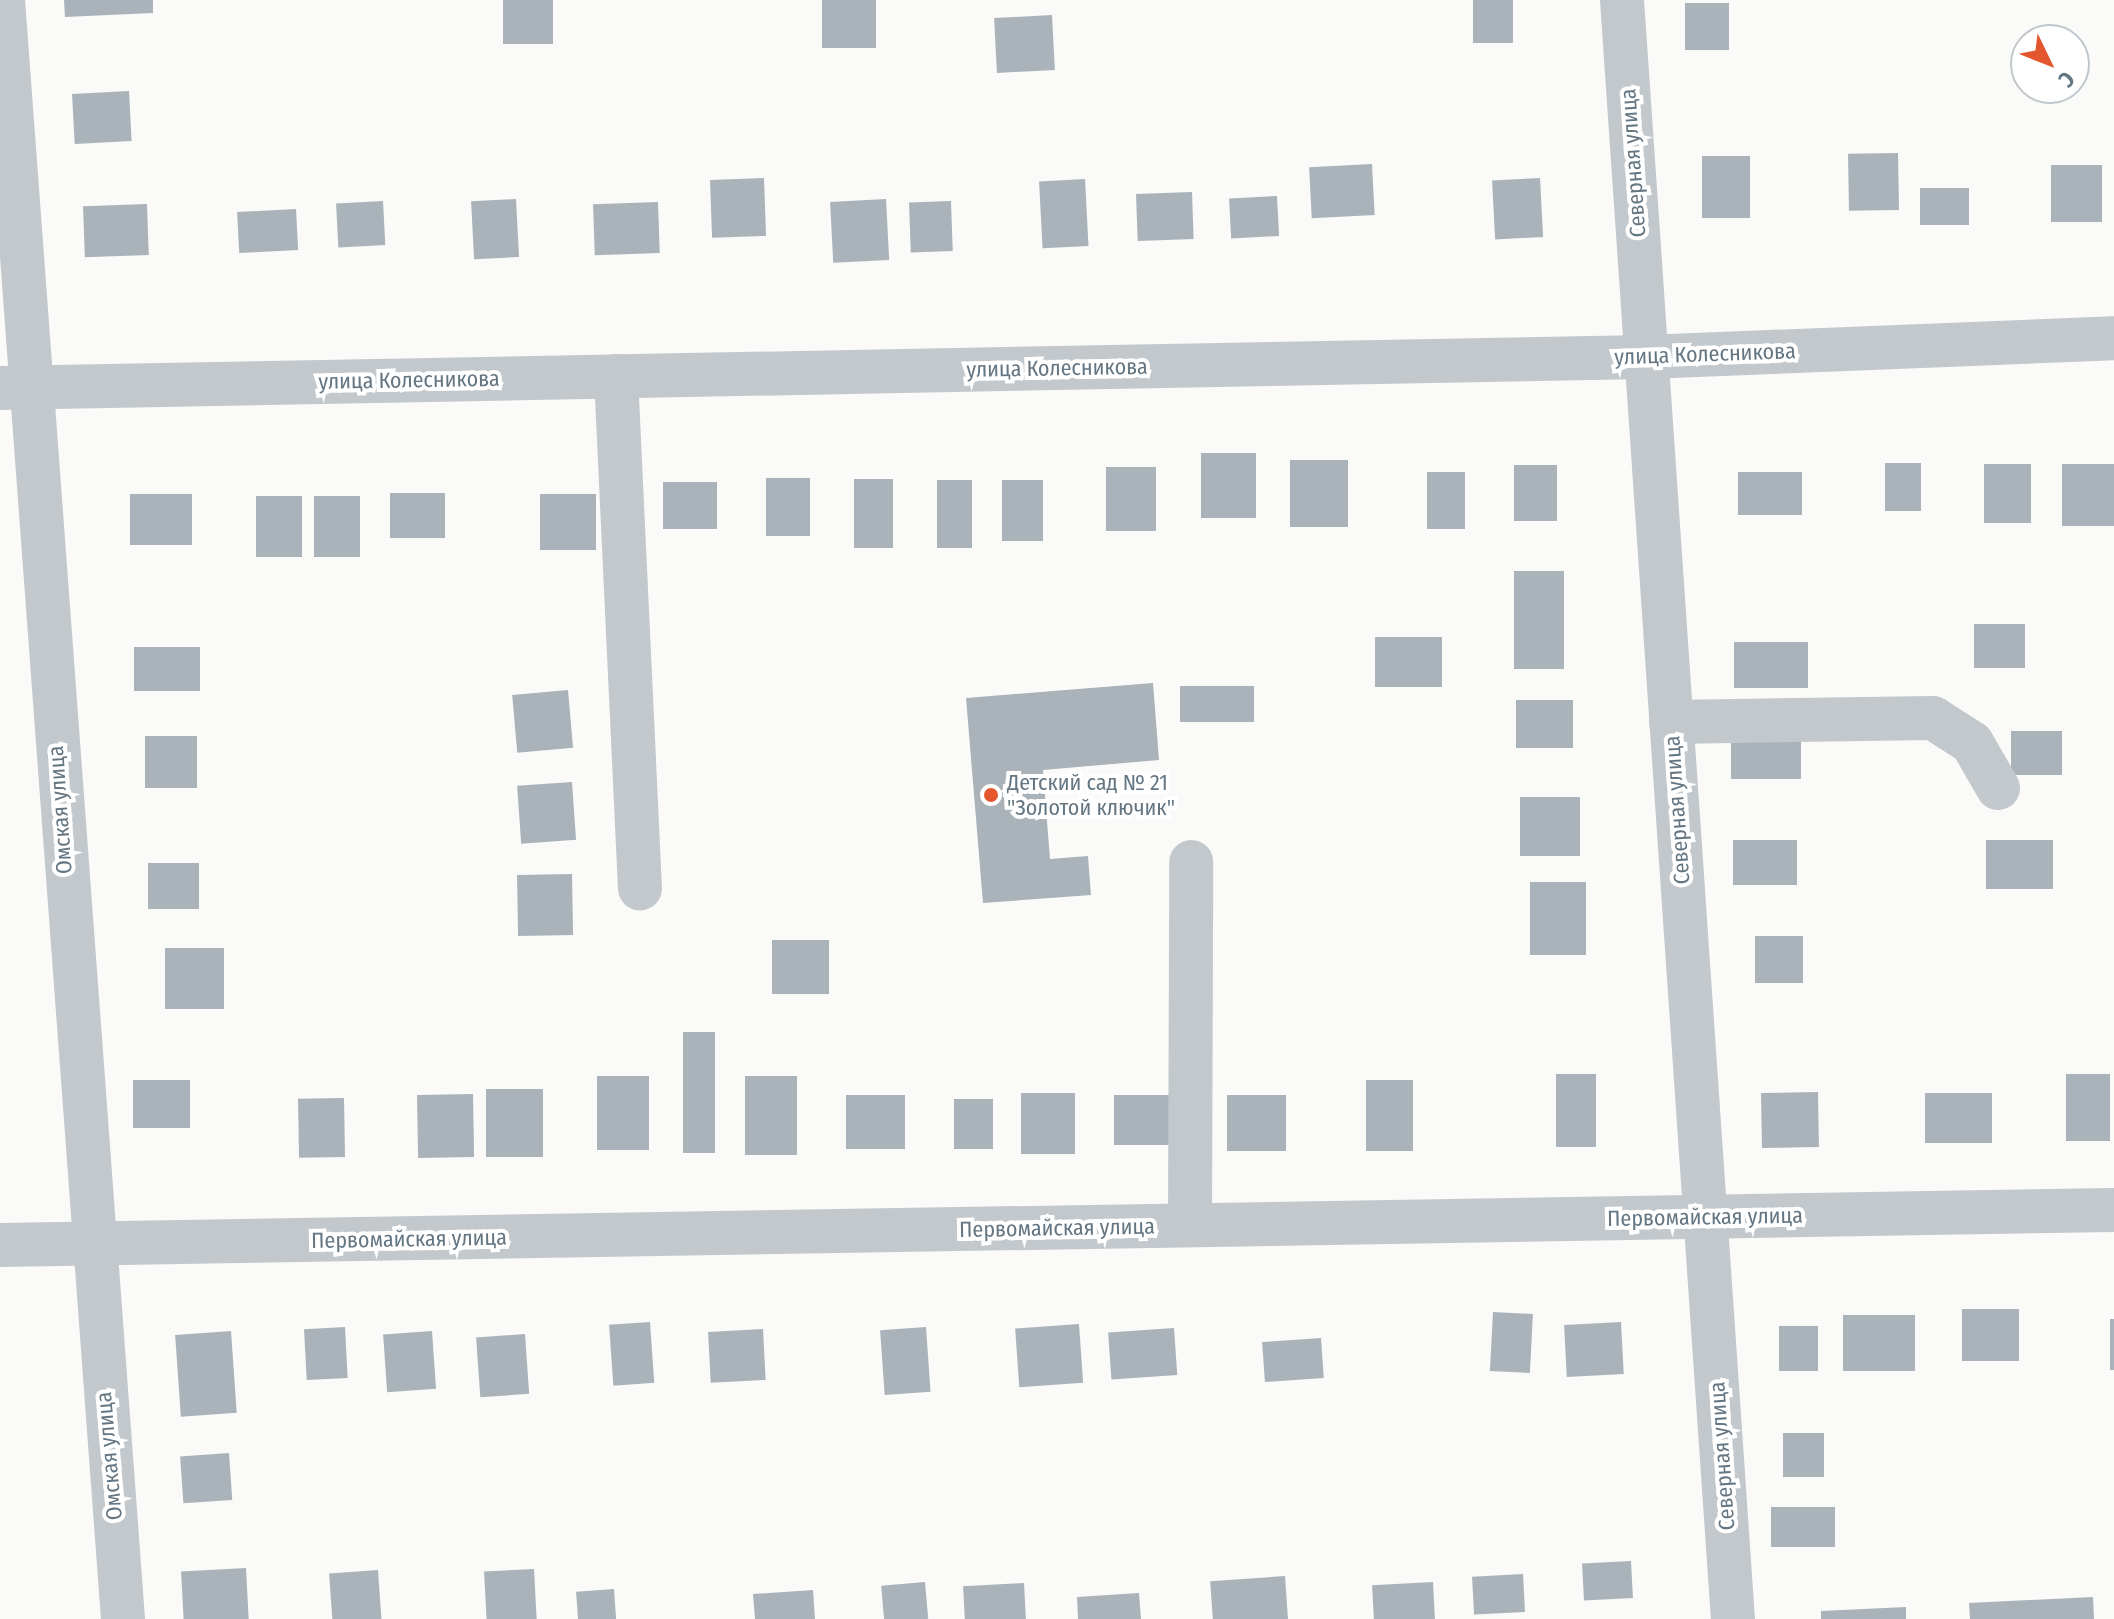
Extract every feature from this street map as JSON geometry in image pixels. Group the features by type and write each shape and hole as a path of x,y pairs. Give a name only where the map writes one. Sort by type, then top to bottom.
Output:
{"street":[{"name":"Омская улица","path":"3,0 15,388 123,1619"},
{"name":"Северная улица","path":"1622,0 1733,1619"},
{"name":"улица Колесникова","path":"15,388 1646,357 2114,338"},
{"path":"616,376 640,888"},
{"path":"1671,722 1933,718 1972,743 1998,788"},
{"path":"1190,1225 1191,862"},
{"name":"Первомайская улица","path":"0,1245 2114,1210"}],"building":[{"path":"64,0 153,0 153,13 65,17"},
{"path":"503,0 553,0 553,44 503,44"},
{"path":"822,0 876,0 876,48 822,48"},
{"path":"1473,0 1513,0 1513,43 1473,43"},
{"path":"1685,3 1729,3 1729,50 1685,50"},
{"path":"1052,15 1055,70 997,73 994,18"},
{"path":"129,91 132,141 75,144 72,94"},
{"path":"1898,153 1899,210 1849,211 1848,154"},
{"path":"1702,156 1750,156 1750,218 1702,218"},
{"path":"1372,164 1375,215 1312,218 1309,167"},
{"path":"2051,165 2102,165 2102,222 2051,222"},
{"path":"764,178 766,236 712,238 710,180"},
{"path":"1540,178 1543,237 1495,239 1492,181"},
{"path":"1085,179 1089,246 1043,248 1039,181"},
{"path":"1920,188 1969,188 1969,225 1920,225"},
{"path":"1192,192 1194,239 1138,241 1136,194"},
{"path":"1277,196 1279,236 1231,238 1229,199"},
{"path":"516,199 519,257 474,259 471,201"},
{"path":"886,199 889,260 833,263 830,202"},
{"path":"383,201 385,245 338,247 336,203"},
{"path":"951,201 953,251 911,252 909,202"},
{"path":"658,202 660,253 595,255 593,204"},
{"path":"147,204 149,255 85,257 83,206"},
{"path":"296,209 298,250 239,253 237,212"},
{"path":"1201,453 1256,453 1256,518 1201,518"},
{"path":"1290,460 1348,460 1348,527 1290,527"},
{"path":"1885,463 1921,463 1921,511 1885,511"},
{"path":"1984,464 2031,464 2031,523 1984,523"},
{"path":"2062,464 2114,464 2114,526 2062,526"},
{"path":"1514,465 1557,465 1557,521 1514,521"},
{"path":"1106,467 1156,467 1156,531 1106,531"},
{"path":"1427,472 1465,472 1465,529 1427,529"},
{"path":"1738,472 1802,472 1802,515 1738,515"},
{"path":"766,478 810,478 810,536 766,536"},
{"path":"854,479 893,479 893,548 854,548"},
{"path":"937,480 972,480 972,548 937,548"},
{"path":"1002,480 1043,480 1043,541 1002,541"},
{"path":"663,482 717,482 717,529 663,529"},
{"path":"390,493 445,493 445,538 390,538"},
{"path":"130,494 192,494 192,545 130,545"},
{"path":"540,494 596,494 596,550 540,550"},
{"path":"256,496 302,496 302,557 256,557"},
{"path":"314,496 360,496 360,557 314,557"},
{"path":"1514,571 1564,571 1564,669 1514,669"},
{"path":"1974,624 2025,624 2025,668 1974,668"},
{"path":"1375,637 1442,637 1442,687 1375,687"},
{"path":"1734,642 1808,642 1808,688 1734,688"},
{"path":"134,647 200,647 200,691 134,691"},
{"path":"1153,683 1159,760 1043,770 1050,859 1088,856 1091,895 983,903 966,698"},
{"path":"1180,686 1254,686 1254,722 1180,722"},
{"path":"568,690 573,748 517,753 512,695"},
{"path":"1516,700 1573,700 1573,748 1516,748"},
{"path":"2011,731 2062,731 2062,775 2011,775"},
{"path":"1731,732 1801,732 1801,779 1731,779"},
{"path":"145,736 197,736 197,788 145,788"},
{"path":"572,782 576,840 521,844 517,786"},
{"path":"1520,797 1580,797 1580,856 1520,856"},
{"path":"1733,840 1797,840 1797,885 1733,885"},
{"path":"1986,840 2053,840 2053,889 1986,889"},
{"path":"148,863 199,863 199,909 148,909"},
{"path":"572,874 573,935 518,936 517,875"},
{"path":"1530,882 1586,882 1586,955 1530,955"},
{"path":"1755,936 1803,936 1803,983 1755,983"},
{"path":"772,940 829,940 829,994 772,994"},
{"path":"165,948 224,948 224,1009 165,1009"},
{"path":"683,1032 715,1032 715,1153 683,1153"},
{"path":"1556,1074 1596,1074 1596,1147 1556,1147"},
{"path":"2066,1074 2110,1074 2110,1141 2066,1141"},
{"path":"597,1076 649,1076 649,1150 597,1150"},
{"path":"745,1076 797,1076 797,1155 745,1155"},
{"path":"133,1080 190,1080 190,1128 133,1128"},
{"path":"1366,1080 1413,1080 1413,1151 1366,1151"},
{"path":"486,1089 543,1089 543,1157 486,1157"},
{"path":"1818,1092 1819,1147 1762,1148 1761,1093"},
{"path":"1021,1093 1075,1093 1075,1154 1021,1154"},
{"path":"1925,1093 1992,1093 1992,1143 1925,1143"},
{"path":"473,1094 474,1157 418,1158 417,1095"},
{"path":"846,1095 905,1095 905,1149 846,1149"},
{"path":"1114,1095 1173,1095 1173,1145 1114,1145"},
{"path":"1227,1095 1286,1095 1286,1151 1227,1151"},
{"path":"344,1098 345,1157 299,1158 298,1099"},
{"path":"954,1099 993,1099 993,1149 954,1149"},
{"path":"1962,1309 2019,1309 2019,1361 1962,1361"},
{"path":"1493,1312 1533,1314 1530,1373 1490,1371"},
{"path":"1843,1315 1915,1315 1915,1371 1843,1371"},
{"path":"2110,1319 2114,1319 2114,1370 2110,1370"},
{"path":"650,1322 654,1383 613,1386 609,1325"},
{"path":"1621,1322 1624,1374 1567,1377 1564,1325"},
{"path":"1079,1324 1083,1383 1019,1387 1015,1328"},
{"path":"1779,1326 1818,1326 1818,1371 1779,1371"},
{"path":"345,1327 348,1378 307,1380 304,1329"},
{"path":"926,1327 931,1392 885,1395 880,1330"},
{"path":"1174,1328 1177,1375 1111,1379 1108,1333"},
{"path":"763,1329 766,1380 711,1383 708,1332"},
{"path":"231,1331 237,1413 181,1417 175,1335"},
{"path":"432,1331 436,1389 387,1392 383,1334"},
{"path":"525,1334 529,1394 480,1397 476,1337"},
{"path":"1321,1338 1324,1378 1265,1382 1262,1342"},
{"path":"1783,1433 1824,1433 1824,1477 1783,1477"},
{"path":"229,1453 232,1500 183,1503 180,1456"},
{"path":"1771,1507 1835,1507 1835,1547 1771,1547"},
{"path":"1631,1561 1633,1598 1584,1601 1582,1564"},
{"path":"246,1568 249,1619 184,1619 181,1571"},
{"path":"534,1569 537,1619 487,1619 484,1572"},
{"path":"378,1570 381,1619 332,1619 329,1573"},
{"path":"1523,1574 1525,1612 1474,1615 1472,1577"},
{"path":"1285,1576 1288,1619 1213,1619 1210,1581"},
{"path":"925,1582 928,1619 884,1619 881,1586"},
{"path":"1433,1582 1435,1619 1374,1619 1372,1585"},
{"path":"1024,1583 1026,1619 965,1619 963,1586"},
{"path":"614,1589 616,1619 578,1619 576,1592"},
{"path":"813,1590 815,1619 755,1619 753,1594"},
{"path":"1139,1593 1141,1619 1078,1619 1077,1597"},
{"path":"2093,1597 2094,1619 1970,1619 1969,1603"},
{"path":"1906,1607 1906,1619 1821,1619 1821,1611"}],"place":[{"name":"Детский сад № 21 \"Золотой ключик\"","path":"991,795"}]}
